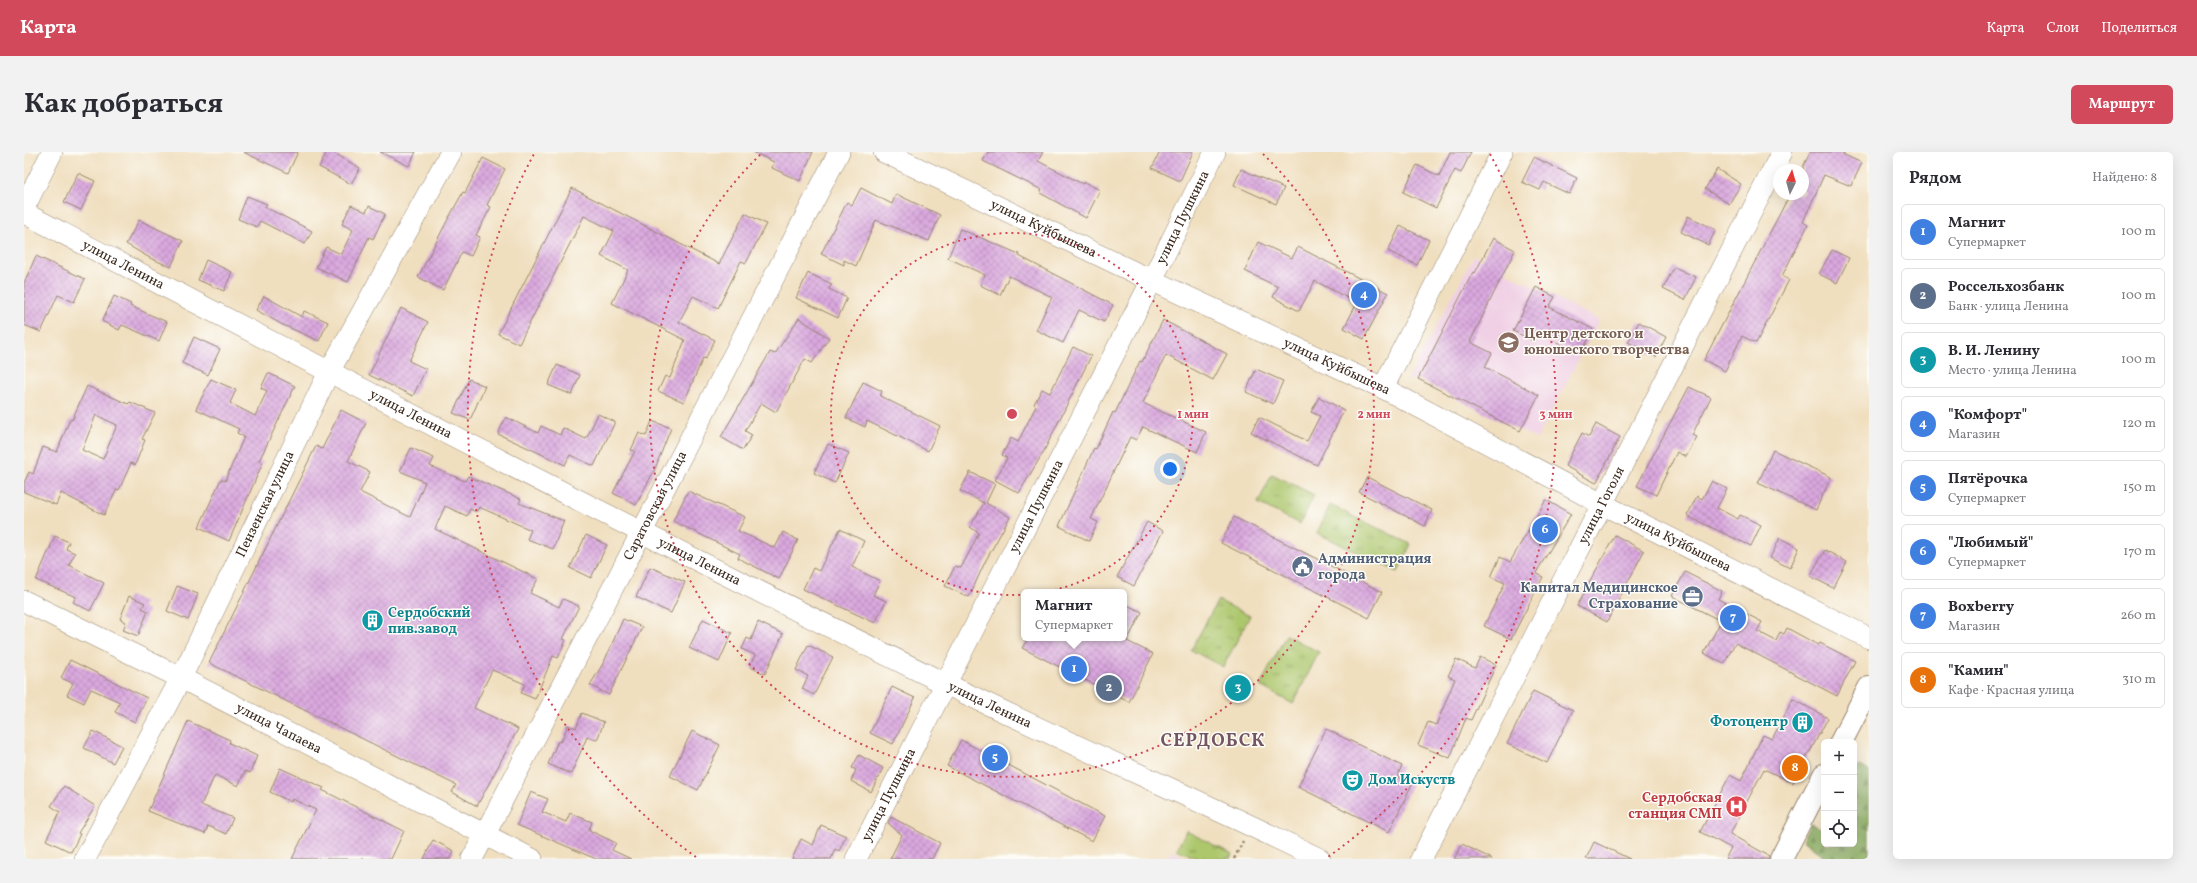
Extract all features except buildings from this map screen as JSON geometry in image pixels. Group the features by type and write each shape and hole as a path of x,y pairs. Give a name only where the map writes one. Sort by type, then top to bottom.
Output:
{"main road":[{"path":"1843,739 1869,688"},
{"path":"1781,859 1821,781"}],"street":[{"path":"24,208 52,152"},
{"name":"Пензенская улица","path":"85,859 181,678 328,372 451,152"},
{"name":"Саратовская улица","path":"472,859 839,152"},
{"name":"улица Куйбышева","path":"884,152 1383,388 1602,504 1869,638"},
{"name":"улица Пушкина","path":"856,859 944,684 1152,280 1215,152"},
{"path":"1383,388 1502,152"},
{"name":"улица Гоголя","path":"1421,859 1782,152"},
{"name":"улица Ленина","path":"24,213 328,372 641,532 944,684 1251,825 1320,859"},
{"name":"улица Чапаева","path":"24,601 181,678 532,859"}],"shaded area":[{"name":"Центр детского и юношеского творчества","path":"1474,256 1599,320 1537,439 1418,379 1407,381"},
{"path":"1171,851 1188,859 1167,859"}],"green space":[{"path":"1272,474 1314,495 1300,524 1258,503"},
{"path":"1330,505 1411,544 1398,572 1317,533"},
{"path":"1218,600 1250,616 1223,667 1191,650"},
{"path":"1286,635 1319,652 1293,704 1260,686"},
{"path":"1859,766 1869,771 1869,859 1822,859 1821,854 1802,840 1811,824 1821,829 1821,847 1857,847 1857,770"},
{"path":"1186,831 1232,854 1230,859 1198,859 1177,849"}],"place":[{"name":"\"Комфорт\"","path":"1364,295"},
{"name":"Центр детского и юношеского творчества","path":"1508,342"},
{"name":"\"Любимый\"","path":"1545,530"},
{"name":"Администрация города","path":"1302,567"},
{"name":"Капитал Медицинское Страхование","path":"1693,596"},
{"name":"Boxberry","path":"1733,618"},
{"name":"Сердобский пив.завод","path":"373,621"},
{"name":"Магнит","path":"1074,669"},
{"name":"Россельхозбанк","path":"1109,688"},
{"name":"В. И. Ленину","path":"1238,688"},
{"name":"Фотоцентр","path":"1803,722"},
{"name":"Пятёрочка","path":"995,758"},
{"name":"\"Камин\"","path":"1795,768"},
{"name":"Дом Искуств","path":"1353,780"},
{"name":"Сердобская станция СМП","path":"1737,806"}],"district":[{"name":"СЕРДОБСК","path":"1213,741"}]}
